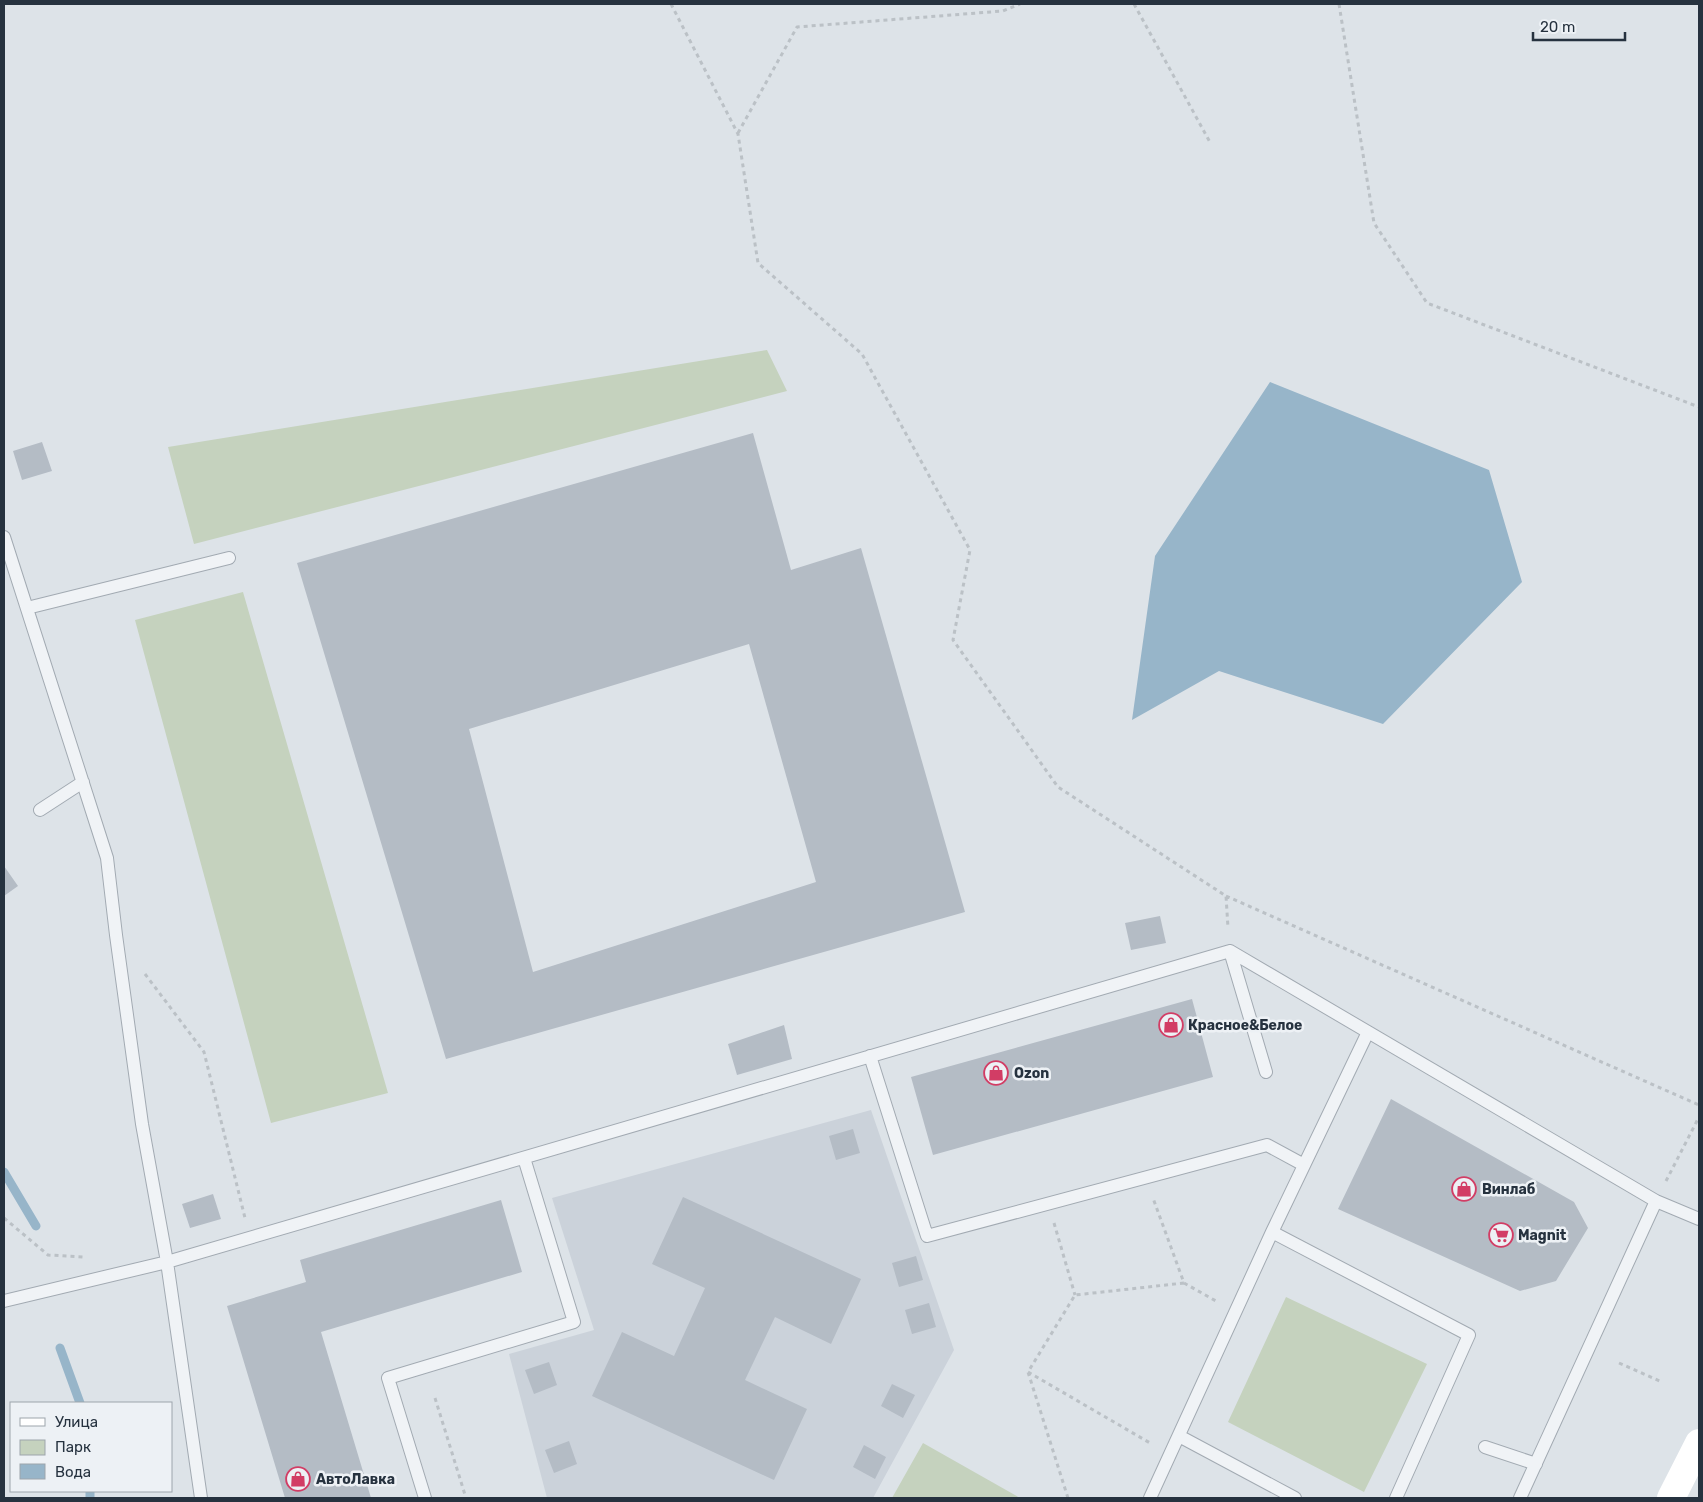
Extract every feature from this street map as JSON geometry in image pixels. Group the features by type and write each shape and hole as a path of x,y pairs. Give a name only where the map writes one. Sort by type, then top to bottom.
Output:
{"main road":[{"path":"1672,1498 1699,1443"}],"lane":[{"path":"4,537 107,858 142,1124 167,1262 201,1498"},
{"path":"27,608 229,558"},
{"path":"40,810 83,782"},
{"path":"1230,951 1266,1072"},
{"path":"4,1300 167,1262 1230,951 1656,1201 1699,1219"},
{"path":"1150,1498 1272,1232 1368,1032"},
{"path":"870,1056 927,1236 1267,1145 1304,1165"},
{"path":"425,1498 388,1378 574,1322 524,1158"},
{"path":"1520,1498 1656,1201"},
{"path":"1272,1232 1469,1335 1396,1498"},
{"path":"1179,1436 1295,1498"},
{"path":"1485,1447 1536,1464"}],"path":[{"path":"671,4 738,134 758,263 862,354 970,550 953,640 1058,787 1226,896 1699,1105"},
{"path":"738,134 797,27 1003,11 1020,4"},
{"path":"1134,4 1211,144"},
{"path":"1340,4 1374,223 1427,303 1699,407"},
{"path":"1226,896 1230,951"},
{"path":"116,935 204,1052 250,1238"},
{"path":"1656,1201 1699,1117"},
{"path":"1146,1178 1184,1283"},
{"path":"1048,1204 1075,1295 1028,1372 1068,1498"},
{"path":"4,1218 48,1255 88,1257"},
{"path":"1075,1295 1184,1283 1235,1312"},
{"path":"1619,1363 1662,1382"},
{"path":"1028,1372 1170,1454"},
{"path":"435,1398 466,1498"}],"shaded area":[{"path":"871,1110 954,1350 873,1498 547,1498 509,1354 594,1330 552,1198"}],"green space":[{"path":"767,350 787,391 194,544 168,447"},
{"path":"243,592 388,1093 271,1123 135,620"},
{"path":"1286,1297 1427,1364 1364,1492 1228,1422"},
{"path":"923,1443 1020,1498 892,1498"}],"water":[{"path":"1270,382 1489,470 1522,582 1383,724 1219,671 1132,720 1155,556"}],"building":[{"path":"753,433 791,570 861,548 965,912 446,1059 297,563","holes":["749,644 816,882 533,972 469,729"]},
{"path":"42,442 52,471 22,480 13,451"},
{"path":"4,866 18,886 4,896"},
{"path":"1160,916 1166,943 1131,950 1125,923"},
{"path":"1192,999 1213,1077 933,1155 911,1077"},
{"path":"784,1025 792,1059 737,1075 728,1044"},
{"path":"1391,1099 1574,1202 1588,1228 1556,1281 1520,1291 1338,1209"},
{"path":"853,1129 860,1153 836,1160 829,1136"},
{"path":"213,1194 221,1219 190,1228 182,1204"},
{"path":"683,1197 861,1279 831,1344 775,1317 745,1380 807,1409 774,1480 592,1396 622,1332 674,1356 705,1288 652,1264"},
{"path":"501,1200 522,1272 321,1332 371,1498 285,1498 227,1306 306,1282 300,1260"},
{"path":"916,1256 923,1280 899,1287 892,1263"},
{"path":"929,1303 936,1327 912,1334 905,1310"},
{"path":"549,1362 557,1385 534,1394 525,1370"},
{"path":"892,1384 915,1395 903,1418 881,1406"},
{"path":"569,1441 577,1464 554,1473 545,1450"},
{"path":"864,1445 886,1457 875,1479 853,1467"}],"waterway":[{"path":"4,1172 36,1226"},
{"path":"60,1348 80,1402"},
{"path":"90,1492 90,1498"}],"place":[{"name":"Красное&Белое","path":"1171,1025"},
{"name":"Ozon","path":"996,1073"},
{"name":"Винлаб","path":"1464,1189"},
{"name":"Magnit","path":"1501,1235"},
{"name":"АвтоЛавка","path":"298,1479"}]}
